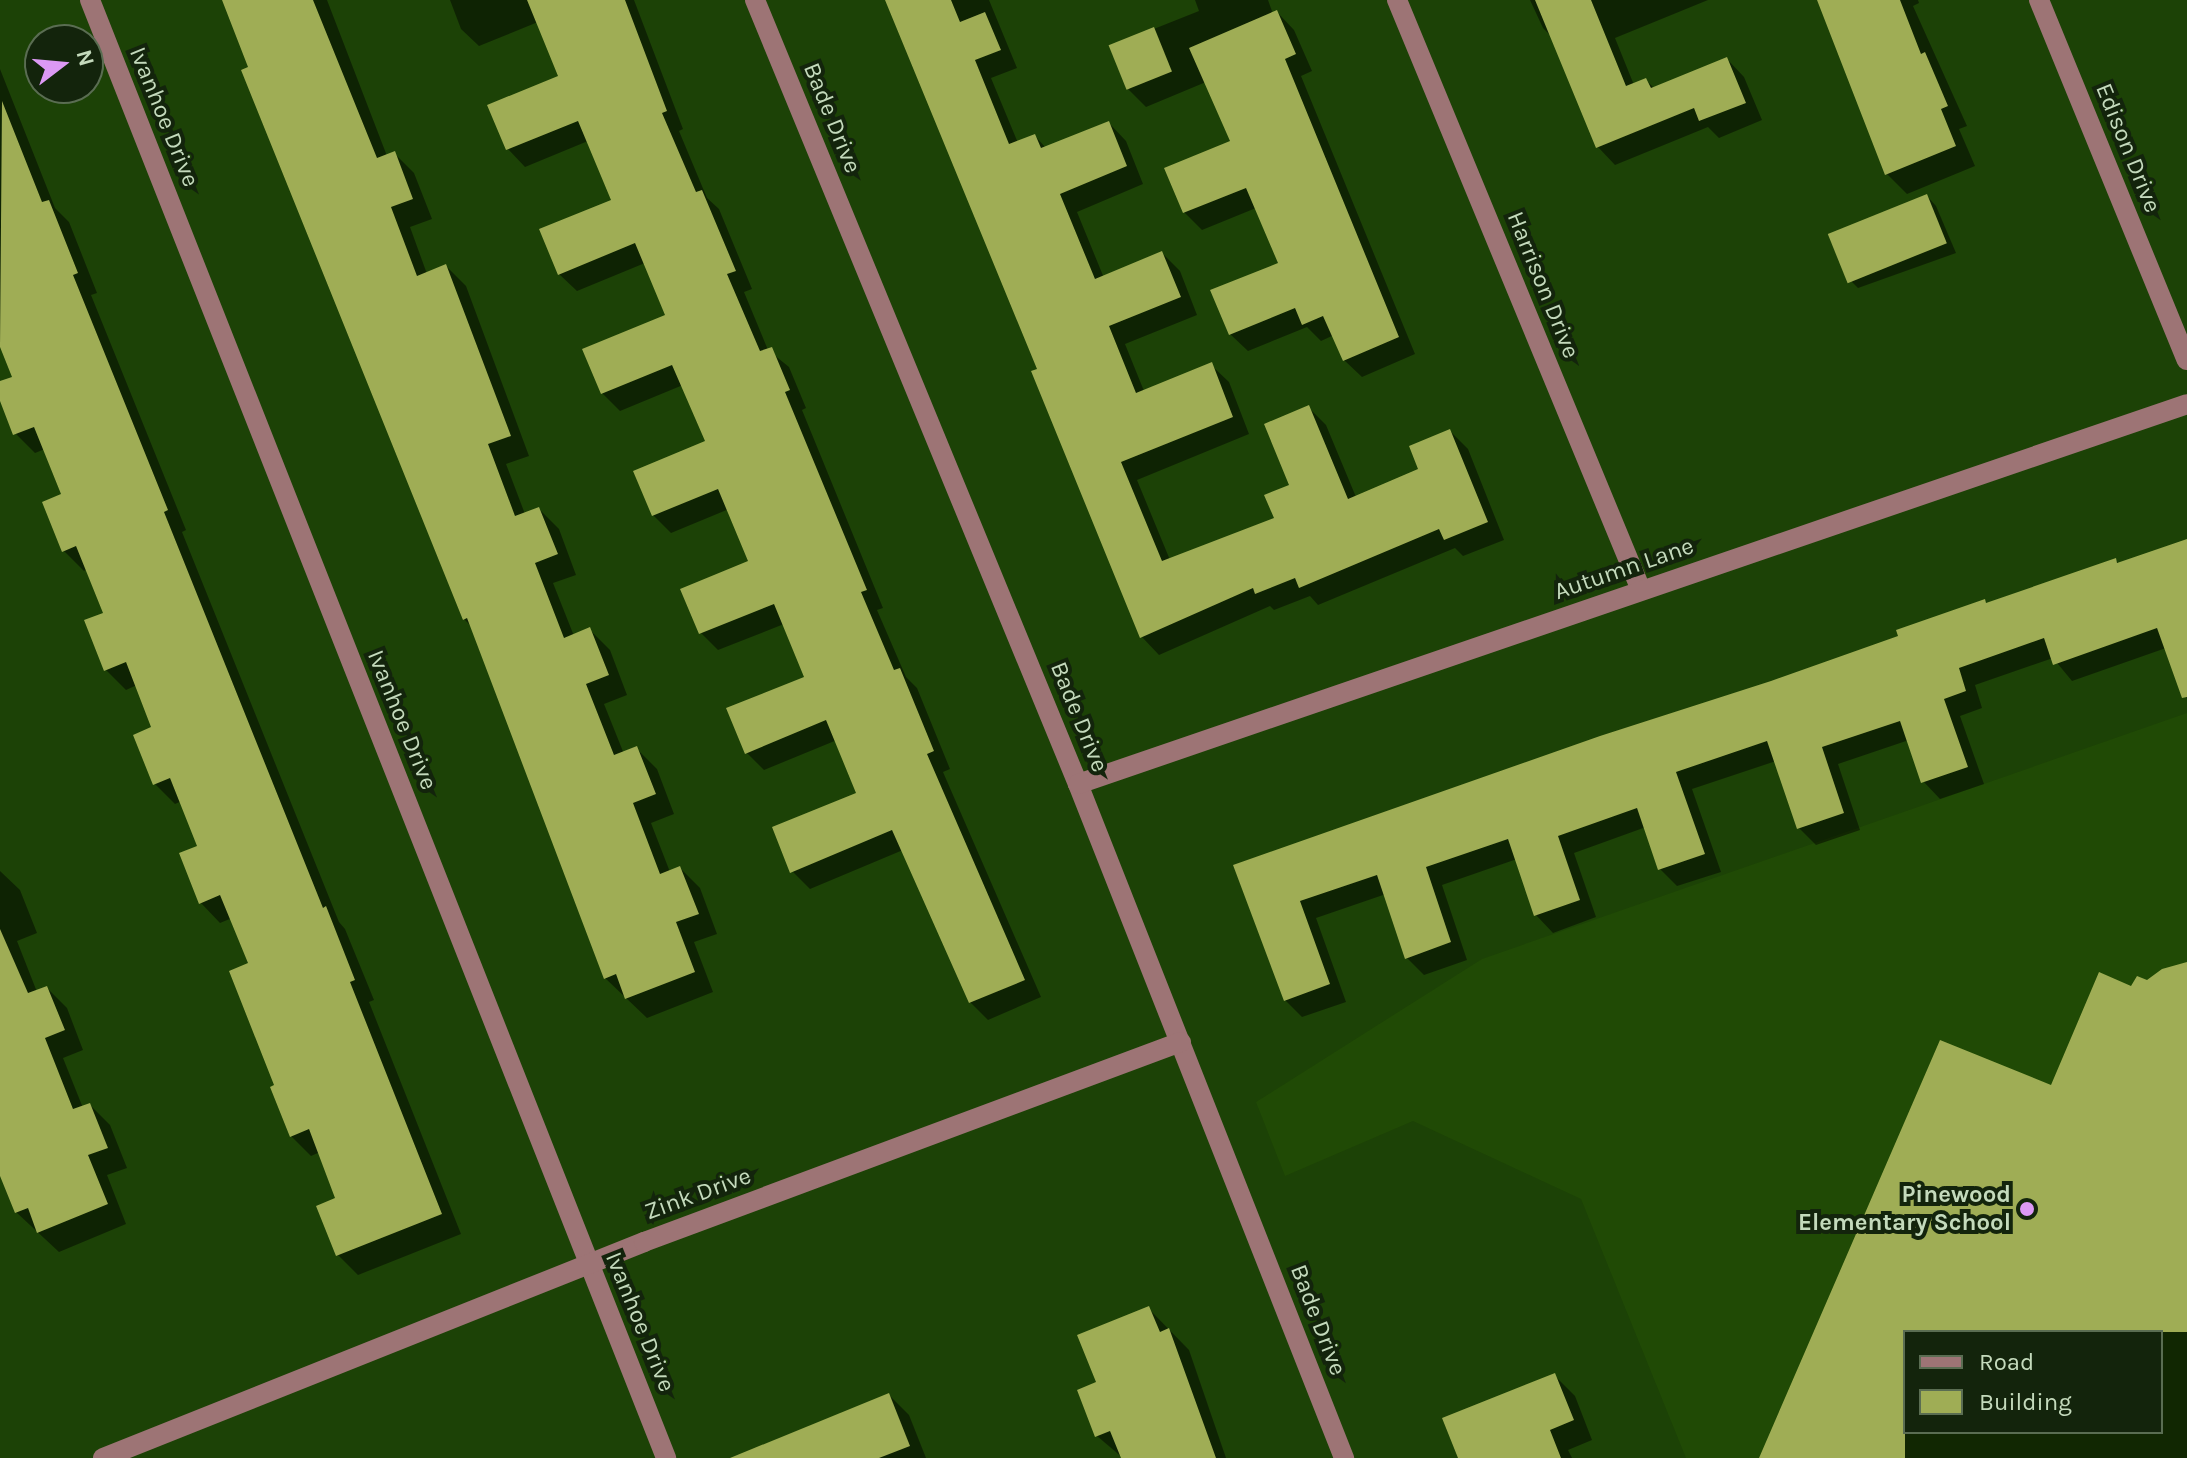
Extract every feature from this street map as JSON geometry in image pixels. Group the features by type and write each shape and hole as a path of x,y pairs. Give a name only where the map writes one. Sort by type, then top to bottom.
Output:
{"street":[{"name":"Ivanhoe Drive","path":"90,0 666,1458"},
{"name":"Bade Drive","path":"755,0 1078,784 1344,1458"},
{"name":"Harrison Drive","path":"1397,0 1641,590"},
{"name":"Edison Drive","path":"2039,0 2187,360"},
{"name":"Autumn Lane","path":"1078,784 2187,404"},
{"name":"Zink Drive","path":"103,1458 589,1265 1181,1042"}],"shaded area":[{"path":"2187,713 2187,1458 1686,1458 1581,1199 1413,1121 1285,1176 1256,1102 1482,959"}],"building":[{"path":"222,0 313,0 377,158 395,151 413,199 391,207 417,276 446,264 511,436 488,444 515,516 539,507 558,554 535,563 564,638 590,627 609,675 586,684 614,755 637,746 656,794 633,803 660,874 680,866 699,914 676,922 695,972 625,999 616,974 604,979 467,618 463,620 241,70 248,67"},
{"path":"527,0 625,0 667,111 662,113 696,192 702,190 736,271 727,274 760,351 772,347 790,390 785,392 867,590 861,592 894,670 900,668 934,751 927,754 1025,980 969,1003 892,830 790,873 772,827 856,793 826,720 745,754 726,708 804,677 774,604 699,634 680,589 748,561 718,489 652,516 633,471 705,441 672,365 601,394 582,349 665,315 635,243 558,275 539,229 611,200 578,121 506,150 487,105 558,76"},
{"path":"885,0 951,0 960,22 985,12 1001,50 975,60 1009,144 1035,134 1041,148 1109,121 1127,166 1060,194 1095,279 1162,251 1181,297 1109,326 1136,393 1212,362 1233,417 1121,462 1162,561 1274,518 1264,495 1289,485 1264,424 1309,405 1348,499 1418,469 1409,446 1450,429 1488,522 1444,540 1439,529 1299,588 1295,578 1255,594 1253,588 1140,638 1031,371 1037,369"},
{"path":"1535,0 1591,0 1626,86 1646,78 1651,88 1727,57 1746,103 1699,121 1694,108 1596,148"},
{"path":"1817,0 1900,0 1921,54 1925,52 1948,106 1941,109 1956,146 1885,175"},
{"path":"1277,10 1296,54 1285,59 1399,337 1343,361 1323,316 1302,325 1295,308 1229,335 1210,290 1278,263 1246,188 1183,213 1164,168 1230,141 1189,48"},
{"path":"1154,27 1172,72 1127,90 1109,45"},
{"path":"2,101 42,202 49,200 78,273 73,275 168,510 164,512 323,908 326,906 355,980 350,982 442,1214 336,1256 316,1206 335,1198 309,1129 290,1137 270,1087 274,1085 229,971 248,963 220,895 199,904 179,853 197,846 170,778 153,785 133,735 151,727 126,662 104,671 84,620 103,613 76,546 62,552 42,502 61,494 34,427 13,435 0,401 0,381 12,377 0,347"},
{"path":"1927,194 1947,243 1848,283 1828,234"},
{"path":"2187,539 2187,697 2182,698 2157,628 2053,665 2044,638 1959,668 1966,691 1944,699 1968,767 1921,783 1900,721 1822,747 1844,813 1797,829 1767,741 1676,772 1705,854 1658,870 1637,808 1558,836 1580,900 1534,916 1508,839 1426,867 1451,942 1405,959 1377,875 1300,901 1330,984 1284,1001 1233,865 1600,736 1771,681 1898,636 1896,630 1985,599 1986,603 2116,558 2117,563"},
{"path":"0,929 28,993 47,986 65,1030 45,1038 73,1109 90,1103 108,1148 88,1155 108,1204 37,1233 28,1208 15,1213 0,1176"},
{"name":"Pinewood Elementary School","path":"2187,962 2187,1332 1903,1330 1905,1458 1759,1458 1940,1040 2051,1085 2099,972 2131,986 2137,976 2147,980 2162,969"},
{"path":"1149,1306 1160,1332 1169,1328 1216,1458 1121,1458 1110,1431 1095,1437 1077,1390 1096,1382 1077,1335"},
{"path":"1555,1373 1574,1420 1550,1430 1561,1458 1458,1458 1442,1418"},
{"path":"889,1393 910,1446 879,1458 730,1458"}],"place":[{"name":"Pinewood Elementary School","path":"2027,1209"}]}
